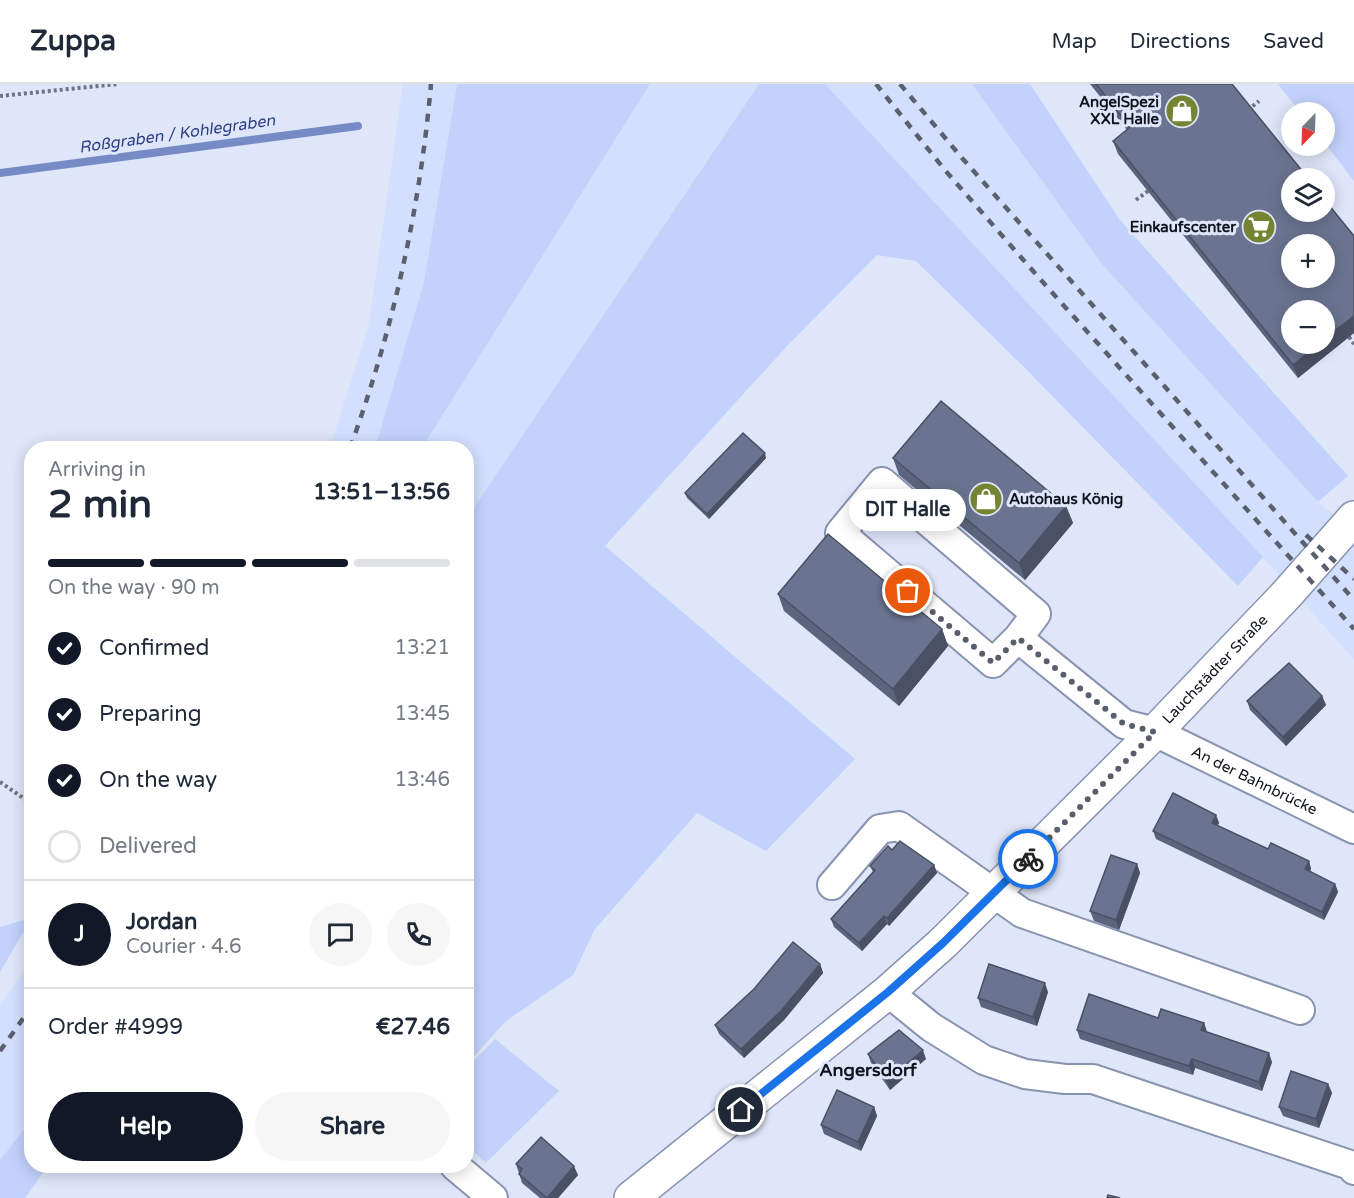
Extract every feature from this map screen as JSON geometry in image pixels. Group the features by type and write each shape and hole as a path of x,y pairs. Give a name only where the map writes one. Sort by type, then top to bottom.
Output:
{"main road":[{"name":"Lauchstädter Straße","path":"631,1198 888,992 994,893 1155,732 1287,594 1354,518"}],"street":[{"path":"882,482 1036,614 1018,638 993,663 840,533 882,482"},
{"name":"An der Bahnbrücke","path":"1018,638 1124,724 1155,732 1354,829"},
{"path":"832,885 880,829 899,826 1022,913 1300,1010"},
{"path":"888,992 931,1027 984,1060 1025,1074 1065,1079 1093,1079 1251,1131 1350,1166 1354,1170"},
{"path":"463,1173 493,1198"}],"path":[{"path":"0,96 118,84"},
{"path":"1248,111 1259,101"},
{"path":"1136,200 1148,191"},
{"path":"1349,338 1354,344"},
{"path":"0,782 24,798"}],"shaded area":[{"path":"403,84 457,84 424,282 377,441 332,441 369,324"},
{"path":"457,84 650,84 426,441 377,441 424,282"},
{"path":"650,84 759,84 474,508 474,441 426,441"},
{"path":"759,84 825,84 1263,557 1238,586 1025,368 916,261 877,255 787,346 605,546 855,759 766,851 697,813 595,929 573,975 506,1021 474,1056 474,508"},
{"path":"825,84 985,84 1318,502 1354,531 1354,660 1263,557"},
{"path":"972,84 1030,84 1120,220 1348,476 1318,502 1102,264"},
{"path":"1278,84 1354,84 1354,181 1335,156 1335,102 1292,102"},
{"path":"24,920 24,931 0,972 0,927"},
{"path":"24,972 24,1129 0,1160 0,1004"},
{"path":"495,1039 559,1091 486,1163 474,1152 474,1061"},
{"path":"24,1129 24,1173 43,1173 25,1198 0,1198 0,1160"}],"building":[{"name":"Einkaufscenter","path":"1096,84 1232,84 1281,145 1281,156 1290,156 1300,168 1281,168 1281,222 1335,222 1335,213 1354,236 1354,316 1335,331 1335,300 1281,300 1281,350 1113,141 1130,127"},
{"name":"Einkaufscenter","path":"1284,354 1307,354 1293,365"},
{"name":"Autohaus König","path":"941,401 1066,506 1019,563 893,458"},
{"path":"743,433 765,453 707,514 685,493"},
{"path":"828,534 942,629 893,689 778,594"},
{"path":"1289,663 1322,696 1283,737 1247,701"},
{"path":"1173,793 1216,815 1212,823 1268,849 1271,843 1309,861 1305,869 1335,884 1322,912 1153,831"},
{"path":"900,841 934,865 887,918 884,916 859,943 831,919 875,870 870,866 888,846 892,850"},
{"path":"1111,855 1137,864 1116,920 1090,911"},
{"path":"793,942 820,964 781,1011 741,1049 715,1025 754,989"},
{"path":"989,964 1045,983 1033,1017 978,998"},
{"path":"1089,994 1158,1018 1161,1009 1204,1023 1201,1030 1269,1053 1259,1082 1192,1059 1189,1066 1077,1030"},
{"path":"899,1030 923,1050 887,1081 868,1054"},
{"path":"1291,1071 1328,1084 1316,1119 1279,1107"},
{"path":"837,1090 874,1107 858,1142 821,1125"},
{"path":"541,1137 574,1166 547,1198 519,1174 522,1169 516,1164"}],"waterway":[{"name":"Roßgraben / Kohlegraben","path":"0,173 358,126"}],"railway":[{"path":"352,441 379,359 403,269 420,177 431,84"},
{"path":"876,84 944,169 1040,279 1354,629"},
{"path":"900,84 962,158 1354,600"},
{"path":"1306,535 1354,579"},
{"path":"0,1051 24,1017"}],"way so far":[{"path":"908,591 993,663 1018,638 1124,724 1155,732 1028,859"}],"place":[{"name":"AngelSpezi XXL Halle","path":"1182,111"},
{"name":"Einkaufscenter","path":"1259,227"},
{"name":"Autohaus König","path":"986,499"},
{"name":"DIT Halle","path":"908,591"}],"district":[{"name":"Angersdorf","path":"868,1070"}],"route":[{"path":"741,1110 888,992 943,943 1028,859"}]}
